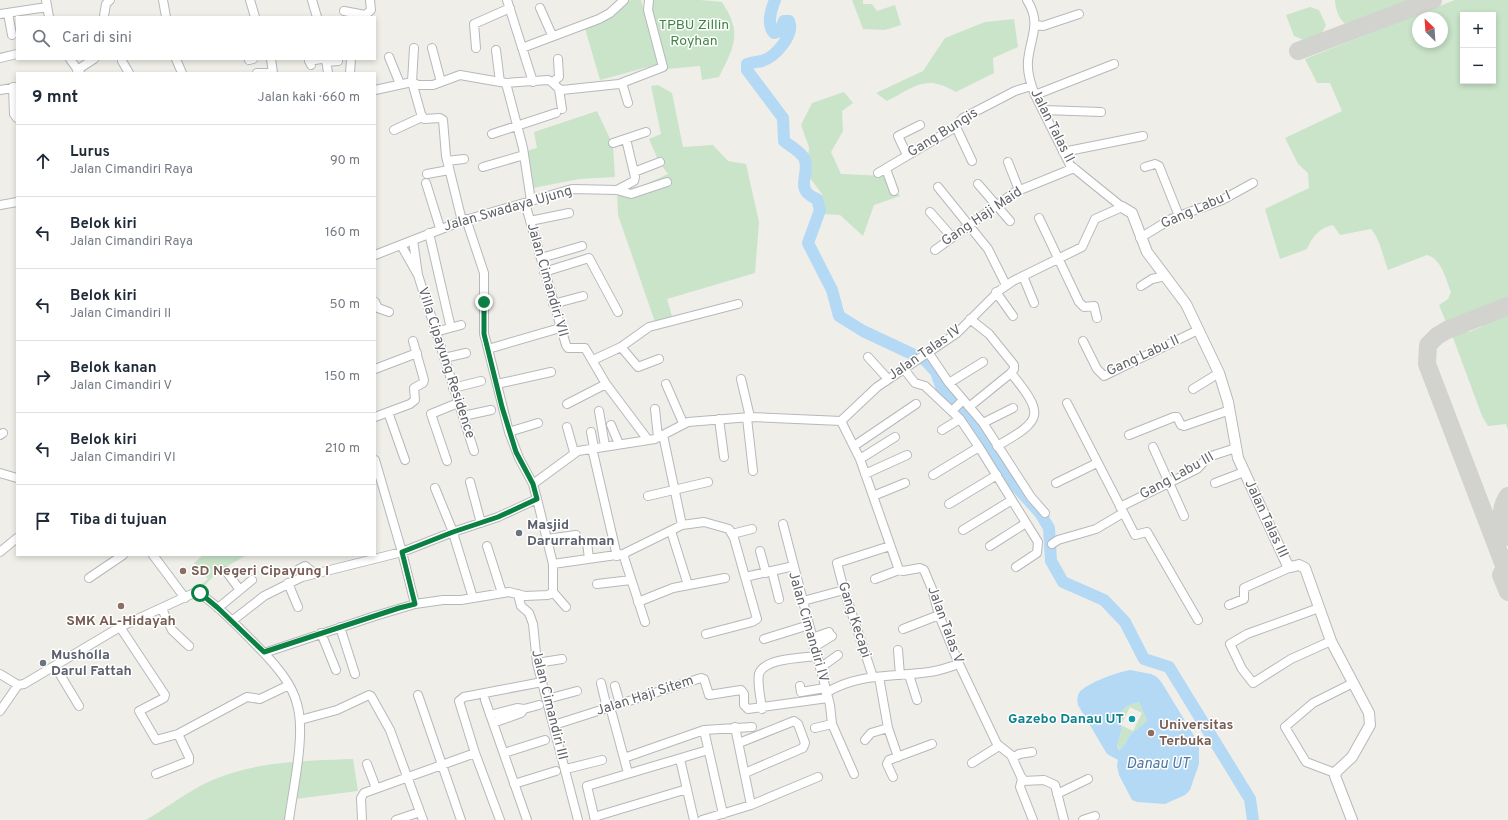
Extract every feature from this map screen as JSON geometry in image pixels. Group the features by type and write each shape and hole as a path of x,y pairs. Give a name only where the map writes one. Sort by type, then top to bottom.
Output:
{"street":[{"path":"104,16 106,4 110,0"},
{"path":"163,0 166,16"},
{"path":"250,0 255,16"},
{"path":"312,0 317,16"},
{"path":"344,11 364,16 371,10 370,0"},
{"path":"522,48 610,13 624,0"},
{"path":"559,89 622,83 661,70 664,66 648,10 649,0"},
{"name":"Jalan Talas II","path":"1027,0 1034,12 1035,25 1028,62 1031,86 1035,95 1044,110 1063,152 1074,168 1122,207"},
{"path":"12,35 4,13 47,3 49,16"},
{"path":"476,48 474,24 508,4 533,82"},
{"path":"540,8 552,35"},
{"path":"1035,25 1043,26 1079,14"},
{"path":"414,48 412,82 422,117"},
{"path":"432,48 441,82"},
{"name":"Jalan Cimandiri VII","path":"496,50 503,82 517,126 524,155 530,221 560,328 568,348 585,348 606,384 648,440"},
{"path":"0,58 16,54"},
{"path":"389,57 400,84"},
{"path":"553,82 559,77 558,59"},
{"path":"71,60 79,71 93,60"},
{"path":"176,60 182,72"},
{"path":"271,60 273,72"},
{"path":"324,60 328,72"},
{"path":"350,72 351,60"},
{"path":"122,61 128,72"},
{"path":"311,65 309,61 338,61"},
{"path":"1035,95 1114,64"},
{"path":"376,90 412,82 426,85 441,82 460,75 503,82 533,82 548,80 553,82 559,89 559,111 492,134"},
{"path":"622,83 628,103"},
{"name":"Gang Bungis","path":"878,173 956,127 963,118 1015,91 1031,86"},
{"path":"0,90 15,87 14,114 16,117"},
{"path":"1044,110 1102,112"},
{"path":"394,130 422,117 424,119 442,118 449,170 464,220 484,273 484,334 510,432 519,458 533,484 552,564 553,592 566,607"},
{"path":"907,155 898,136 920,125"},
{"path":"956,127 972,161"},
{"path":"613,143 646,132"},
{"path":"1063,152 1144,136"},
{"path":"617,190 634,181 634,172 626,139"},
{"path":"483,167 524,155"},
{"path":"447,161 464,159"},
{"path":"634,172 660,162"},
{"path":"1008,162 1019,190"},
{"path":"1145,167 1155,164 1159,166 1179,216"},
{"path":"886,168 894,191"},
{"name":"Gang Haji Maid","path":"935,250 952,236 1019,190 1074,168"},
{"path":"428,174 449,170"},
{"name":"Jalan Swadaya Ujung","path":"376,255 440,228 572,189 617,190 631,194 667,182"},
{"path":"426,183 440,228"},
{"name":"Gang Labu I","path":"1140,238 1160,225 1179,216 1222,200 1253,183"},
{"path":"978,184 997,204 1010,221"},
{"path":"938,187 993,256 1006,285"},
{"path":"0,205 16,202"},
{"name":"Jalan Talas III","path":"1122,207 1132,213 1140,238 1147,252 1186,304 1226,391 1236,448 1244,472 1286,562 1291,567 1299,565 1305,568 1332,642 1369,713 1371,722 1352,757 1335,773"},
{"name":"Jalan Talas IV","path":"842,421 864,399 888,379 957,333 996,292 1023,276 1082,247 1095,219 1122,207"},
{"path":"930,212 952,236"},
{"path":"530,221 569,213"},
{"path":"1039,218 1082,306 1093,305 1097,318"},
{"path":"429,233 450,324"},
{"name":"Villa Cipayung Residence","path":"410,253 413,240"},
{"name":"Villa Cipayung Residence","path":"401,245 410,253 418,275 474,451"},
{"path":"541,258 582,246"},
{"path":"544,272 585,258 590,259 618,312"},
{"path":"1023,276 1034,303"},
{"path":"1141,286 1152,279 1166,276"},
{"path":"996,292 1013,316"},
{"path":"553,304 583,296"},
{"path":"376,304 378,308 389,312"},
{"path":"593,360 621,347 649,327 738,304"},
{"path":"969,407 1014,369 1014,365 989,334 970,319"},
{"path":"435,332 461,325"},
{"path":"488,349 560,328"},
{"name":"Gang Labu II","path":"1084,341 1097,370 1104,376 1198,330"},
{"path":"376,417 410,404 415,400 414,388 423,383 424,380 413,341"},
{"path":"621,347 638,367 659,359"},
{"path":"376,369 417,353"},
{"path":"444,358 466,353"},
{"path":"927,353 961,402 969,407 983,423 996,446 1031,497 1045,513"},
{"path":"868,357 888,379"},
{"path":"949,383 983,362"},
{"path":"903,368 915,383 925,386 960,419 980,447 1038,542 1037,554 1016,567"},
{"path":"497,384 551,372"},
{"path":"996,446 1034,421 1035,414 1026,392 1011,373"},
{"path":"1193,389 1218,374"},
{"path":"741,379 748,417 753,471"},
{"path":"453,388 481,381"},
{"path":"567,404 606,384"},
{"path":"666,384 683,423"},
{"path":"952,411 961,402"},
{"path":"447,461 431,414 458,403"},
{"path":"1067,403 1121,510 1136,536 1147,532 1198,620"},
{"path":"854,446 916,404"},
{"path":"983,423 1013,408"},
{"path":"655,409 676,490 682,525"},
{"path":"463,416 491,410"},
{"path":"1129,435 1174,417 1177,417 1181,425 1184,426 1230,410"},
{"path":"599,411 605,446"},
{"path":"388,412 405,460"},
{"path":"533,484 574,452 648,440 661,436 683,423 748,417 842,421 860,459 899,570 875,579"},
{"path":"718,419 724,457"},
{"path":"942,430 960,419"},
{"path":"510,432 538,423"},
{"path":"611,425 619,444"},
{"path":"568,427 574,452"},
{"path":"591,432 593,448 620,555 631,580 645,622"},
{"path":"860,459 895,437"},
{"path":"933,475 980,447"},
{"path":"1153,447 1184,516"},
{"name":"Gang Labu III","path":"1052,544 1058,540 1096,529 1121,510 1169,482 1197,469 1207,458 1236,448"},
{"path":"865,474 907,455"},
{"path":"1056,483 1097,463"},
{"path":"1215,483 1244,472"},
{"path":"0,473 16,478"},
{"path":"377,475 402,552 415,604"},
{"path":"949,504 997,475"},
{"path":"470,482 481,523"},
{"path":"648,496 708,482"},
{"path":"873,496 905,483"},
{"path":"435,488 453,534 473,598"},
{"path":"232,621 264,596 302,577 402,552 498,517 537,499"},
{"path":"963,530 1012,500"},
{"path":"552,564 620,555 671,532 682,525 704,522 729,529 732,534 757,619 752,622 706,634"},
{"path":"990,546 1026,523"},
{"path":"783,524 794,566"},
{"path":"732,534 752,530"},
{"path":"671,532 688,585"},
{"path":"547,539 576,535"},
{"path":"0,552 16,539"},
{"path":"587,542 589,559"},
{"path":"487,546 502,593"},
{"name":"Gang Kecapi","path":"890,546 838,562 837,565 844,590 876,677 888,728 898,757"},
{"path":"760,551 779,599"},
{"path":"89,578 122,556"},
{"path":"154,556 185,598"},
{"name":"Jalan Cimandiri IV","path":"745,577 794,566 816,656 827,693 832,724 854,774"},
{"path":"1229,605 1244,599 1244,588 1291,567"},
{"name":"Jalan Talas V","path":"899,570 904,571 920,568 924,570 932,589 939,615 959,664 999,746 1013,758 1022,778 1020,787 1033,820"},
{"path":"226,571 240,590"},
{"path":"638,602 667,590 725,578"},
{"path":"218,608 252,580"},
{"path":"597,584 631,580"},
{"path":"288,583 298,606"},
{"path":"803,601 844,590"},
{"path":"264,652 415,604 473,598 509,592 525,596 548,595 553,592"},
{"path":"0,674 18,685 24,684 120,627 194,593 200,593 264,652 288,685 297,703 300,720 298,755 289,820"},
{"name":"Jalan Cimandiri III","path":"518,594 521,606 529,613 533,624 537,663 566,769 578,820"},
{"path":"1319,608 1247,634 1230,644 1242,669 1253,683 1291,659 1332,642"},
{"path":"162,609 172,630 189,646"},
{"path":"903,629 939,615"},
{"path":"764,638 809,625"},
{"path":"120,627 165,695 164,698 139,711 154,739 158,740 178,734 247,697 260,699 288,685"},
{"path":"340,627 355,674"},
{"path":"321,633 336,670"},
{"path":"812,638 831,634 814,647"},
{"path":"898,650 904,675 917,700"},
{"path":"820,668 838,655"},
{"path":"762,709 759,678 762,670 775,662 816,656"},
{"path":"537,663 562,659"},
{"name":"Jalan Haji Sitem","path":"554,725 610,711 620,704 702,678 704,679 709,695 741,690 744,694 745,708 762,709 827,693 840,684 876,677 937,671 959,664"},
{"path":"55,666 79,706"},
{"path":"500,820 475,753 459,701 464,696 542,682"},
{"path":"600,683 610,711 628,773"},
{"path":"1352,820 1335,773 1306,762 1285,727 1318,699 1353,683"},
{"path":"0,711 18,685"},
{"path":"615,686 620,704"},
{"path":"800,686 801,692 827,693"},
{"path":"547,699 577,691"},
{"path":"300,720 337,710 360,698 369,695 371,696 390,730 423,820"},
{"path":"418,695 461,820"},
{"path":"485,700 527,820"},
{"path":"492,719 517,708 524,709 539,705"},
{"path":"739,743 794,721 798,724 805,743 803,748 745,772"},
{"path":"815,728 832,724"},
{"path":"735,727 751,805"},
{"path":"624,758 704,730 752,727"},
{"path":"865,740 871,733 888,728"},
{"path":"704,730 723,814"},
{"path":"156,774 189,761 189,757 178,734"},
{"path":"504,753 545,740"},
{"path":"893,777 887,763 889,760 932,744"},
{"path":"972,763 999,746"},
{"path":"687,789 594,818 587,786 708,750"},
{"path":"1013,758 1019,754 1032,752"},
{"path":"362,820 361,795 376,788 475,753"},
{"path":"680,759 694,820"},
{"path":"566,769 602,760"},
{"path":"367,764 376,788"},
{"path":"514,784 556,771"},
{"path":"702,820 751,805 818,777"},
{"path":"1022,778 1025,781 1048,780 1055,785 1064,820"},
{"path":"1057,794 1088,780"},
{"path":"396,820 420,812"},
{"path":"1083,820 1095,816"}],"green space":[{"path":"631,0 641,0 659,64 600,80 584,25 622,3"},
{"name":"TPBU Zillin Royhan","path":"652,0 700,0 722,2 729,13 734,32 734,40 729,57 719,77 702,80 700,66 667,69 650,6"},
{"path":"852,0 863,0 863,4 872,4 877,11 895,5 901,25 885,30 863,29"},
{"path":"1335,0 1410,0 1345,24 1338,13"},
{"path":"1455,0 1508,0 1508,299 1446,322 1439,305 1448,299 1451,292 1440,265 1432,257 1427,255 1388,270 1379,243 1371,229 1340,235 1333,225 1328,226 1317,234 1307,249 1280,259 1265,209 1309,188 1308,173 1298,164 1285,138 1342,111 1330,83 1317,83 1305,59 1412,17 1412,48 1448,48 1448,12 1424,12"},
{"path":"1310,7 1319,10 1326,25 1321,35 1306,41 1294,36 1286,15"},
{"path":"1014,19 1018,47 993,58 994,73 956,92 936,84 928,83 913,87 887,101 876,93 923,71 945,38 985,22"},
{"path":"658,85 672,93 683,147 713,145 728,161 746,164 759,222 755,273 667,299 672,316 655,322 618,215 617,190 639,187 668,174 659,162 649,139 661,134 651,86"},
{"path":"844,92 853,103 842,111 843,131 831,152 841,174 885,176 900,196 874,205 863,236 840,215 819,214 822,194 807,174 809,147 801,125 812,103"},
{"path":"597,111 613,145 615,177 579,179 533,188 526,151 537,148 534,132"},
{"path":"1508,312 1508,430 1506,424 1488,426 1482,416 1452,335 1465,328 1469,332 1483,326 1483,322"},
{"path":"202,556 245,556 219,571 198,592 193,592 208,579 194,563"},
{"path":"1139,702 1147,720 1130,734 1120,750 1117,746 1122,729 1118,715 1127,706","holes":["1130,707 1142,713 1133,731 1121,725"]},
{"path":"353,759 358,791 287,800 285,820 146,820 200,786 237,772 275,764"}],"water":[{"name":"Danau UT","path":"1130,670 1151,674 1157,677 1199,746 1199,764 1190,790 1185,795 1165,804 1137,802 1132,800 1119,775 1117,766 1118,760 1107,754 1078,705 1077,700 1079,693 1088,685 1103,678","holes":["1139,702 1147,720 1130,734 1124,746 1119,750 1117,746 1122,729 1118,715 1127,706"]}],"waterway":[{"path":"775,0 770,17 770,25 774,33 780,31 784,21 789,21 790,27 787,39 783,45 767,59 747,64 747,70 783,118 784,141 798,151 804,158 806,164 804,186 810,195 817,199 820,210 808,243 832,290 839,316 863,331 925,360 936,372 943,392 955,400 972,418 1014,484 1040,513 1049,528 1051,561 1063,582 1104,600 1125,622 1144,659 1169,667 1250,799 1253,820"}],"taxiway":[{"path":"1298,51 1433,0"},
{"path":"1508,306 1447,330 1437,336 1428,345 1427,364 1505,568 1501,575 1508,592"},
{"path":"1508,496 1502,511 1504,526 1508,537"}],"place":[{"name":"Masjid Darurrahman","path":"519,533"},
{"name":"SD Negeri Cipayung I","path":"183,571"},
{"name":"SMK AL-Hidayah","path":"121,606"},
{"name":"Musholla Darul Fattah","path":"43,663"},
{"name":"Gazebo Danau UT","path":"1132,719"},
{"name":"Universitas Terbuka","path":"1151,733"}],"route":[{"path":"200,593 264,652 415,604 402,552 453,532 498,517 537,499 533,484 516,452 502,407 484,334 484,302"}]}
